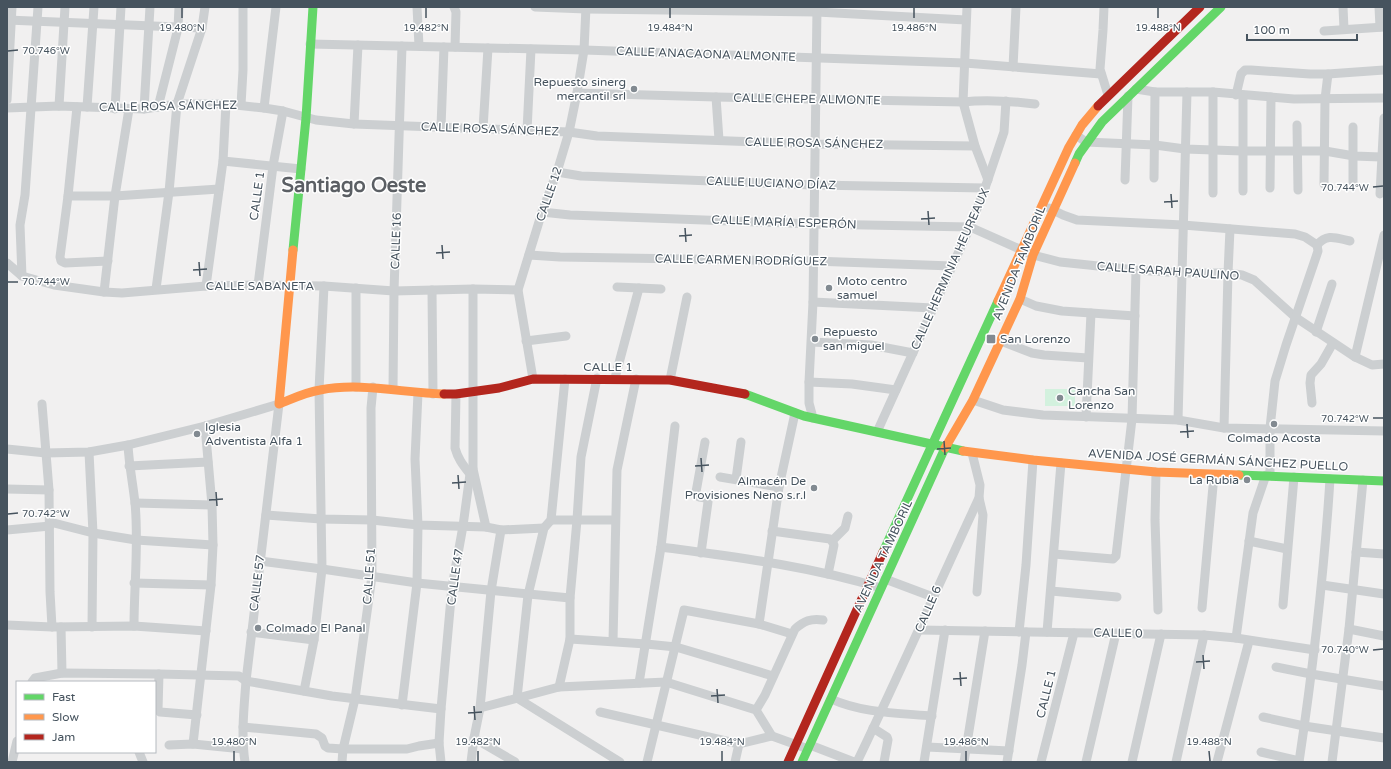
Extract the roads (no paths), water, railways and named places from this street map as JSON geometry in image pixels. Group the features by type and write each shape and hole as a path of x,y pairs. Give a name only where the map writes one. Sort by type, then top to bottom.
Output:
{"main road":[{"path":"280,404 289,285 306,118 313,7"},
{"name":"AVENIDA TAMBORIL","path":"802,762 946,447 973,400 1001,341 1020,299 1033,255 1086,142 1102,122 1220,7"},
{"name":"AVENIDA TAMBORIL","path":"788,762 1063,158 1076,135 1092,113 1108,95 1199,8"},
{"name":"CALLE 1","path":"280,404 319,390 356,387 373,387 418,393 456,394 499,388 533,379 615,378 670,380 748,394 795,413 813,418 932,444"},
{"name":"AVENIDA JOSÉ GERMÁN SÁNCHEZ PUELLO","path":"932,444 972,453 1156,472 1384,481"}],"street":[{"path":"7,100 9,20 12,7"},
{"path":"22,276 20,225 25,195 38,7"},
{"path":"59,106 65,7"},
{"path":"94,7 82,107 60,254 61,261 65,263 108,261"},
{"path":"115,109 121,7"},
{"path":"144,109 150,7"},
{"path":"158,107 178,28 179,7"},
{"path":"156,289 169,192 177,104 202,28 205,7"},
{"path":"241,105 243,70 243,7"},
{"path":"264,108 276,7"},
{"path":"418,7 419,46"},
{"path":"454,7 456,12 455,47"},
{"path":"536,7 817,10 966,20"},
{"name":"CALLE HERMINIA HEUREAUX","path":"877,432 970,227 987,184 975,146 964,102 967,7"},
{"path":"1013,67 1016,7"},
{"path":"1104,7 1104,30 1100,67 1108,95"},
{"path":"1343,7 1344,29"},
{"path":"1324,31 1382,27 1379,7"},
{"name":"CALLE 12","path":"533,379 518,290 569,132 578,93 584,50 586,8"},
{"path":"813,418 809,403 809,382 813,302 817,10"},
{"path":"9,20 202,28"},
{"name":"CALLE ANACAONA ALMONTE","path":"310,44 584,50 965,63 1101,74"},
{"path":"354,124 358,45"},
{"name":"CALLE 16","path":"393,389 394,291 402,46"},
{"path":"441,127 444,47"},
{"path":"483,129 488,48"},
{"path":"527,131 531,49"},
{"path":"1243,192 1239,80 1241,74 1245,70 1328,74 1384,70"},
{"path":"1324,184 1325,99 1328,74"},
{"path":"1136,89 1155,92 1213,92 1271,97 1325,99 1384,98"},
{"path":"1154,178 1155,92"},
{"path":"1178,420 1187,92"},
{"path":"1212,193 1213,92"},
{"name":"CALLE CHEPE ALMONTE","path":"578,93 816,100 964,102 983,100 1035,104"},
{"path":"1125,180 1128,96"},
{"path":"1270,188 1271,97"},
{"path":"716,98 719,140"},
{"path":"987,184 1004,132 1006,101"},
{"name":"CALLE ROSA SÁNCHEZ","path":"7,108 59,106 144,109 177,104 226,104 264,108 283,111 306,118 354,124 569,132 597,136 815,144 975,146"},
{"path":"206,286 219,189 226,104"},
{"path":"104,292 115,196 129,109"},
{"name":"CALLE 1","path":"258,284 273,166 283,111"},
{"path":"1380,194 1384,118"},
{"path":"1297,125 1298,190"},
{"path":"1352,182 1354,156 1353,127"},
{"path":"1076,135 1086,142 1155,145 1185,149 1270,152 1325,151 1354,156 1381,157"},
{"path":"222,161 301,169"},
{"name":"CALLE LUCIANO DÍAZ","path":"557,172 581,176 814,185 987,184"},
{"path":"68,196 115,196 219,189"},
{"path":"1041,204 1077,220 1183,225 1295,234 1305,237 1317,245 1318,251 1275,381 1270,428 1268,476 1253,513 1236,638"},
{"name":"CALLE MARÍA ESPERÓN","path":"542,212 570,215 814,224 970,227 1021,249"},
{"path":"1224,428 1230,229"},
{"path":"1355,357 1384,235"},
{"path":"1317,245 1325,238 1330,237 1350,241"},
{"name":"CALLE SARAH PAULINO","path":"1021,249 1033,255 1060,262 1136,270 1183,273 1228,273 1242,275 1254,280 1295,317 1332,343 1372,365 1384,364"},
{"name":"CALLE CARMEN RODRÍGUEZ","path":"529,255 560,257 813,261 952,266"},
{"name":"CALLE SABANETA","path":"7,263 22,276 54,285 122,293 156,289 258,284 324,286 394,291 474,289 518,290"},
{"path":"1054,554 1114,558 1116,556 1132,419 1136,270"},
{"path":"1316,332 1332,284"},
{"path":"304,691 314,640 322,569 319,390 324,286"},
{"path":"617,287 661,289"},
{"path":"356,288 356,387"},
{"path":"615,378 639,288"},
{"name":"CALLE 47","path":"441,762 439,743 441,709 452,587 472,471 474,289"},
{"path":"432,290 433,394"},
{"path":"670,380 687,297"},
{"path":"1020,299 1036,306 1062,311 1135,316"},
{"path":"813,302 933,308"},
{"path":"1086,417 1091,313"},
{"path":"526,341 566,336"},
{"path":"1001,341 1044,355 1088,358"},
{"path":"812,342 871,345 913,353"},
{"path":"1312,403 1310,383 1311,375 1321,364 1332,343"},
{"path":"559,687 570,639 570,598 578,520 582,457 597,378"},
{"path":"517,698 528,594 544,528 551,520 565,379"},
{"path":"613,641 616,470 636,379"},
{"path":"809,382 852,384 896,390"},
{"name":"CALLE 51","path":"342,762 343,749 355,699 372,576 371,408 373,387"},
{"path":"402,705 417,583 418,525 415,459 418,393"},
{"path":"456,394 455,448 461,463 472,471 486,527"},
{"path":"973,400 1003,410 1043,415 1178,420 1224,428 1384,431"},
{"path":"42,404 49,490 50,592 52,627"},
{"path":"7,449 46,453 89,452 128,445 205,426 280,404"},
{"name":"CALLE 57","path":"245,762 243,749 243,727 246,681 280,404"},
{"path":"759,624 779,487 795,413"},
{"path":"193,744 211,585 213,545 212,505 205,426"},
{"path":"639,683 661,547 675,426"},
{"path":"701,553 708,502 706,498 698,496 696,492 705,442"},
{"path":"736,479 741,442"},
{"path":"128,445 129,466 135,503 136,540 134,626"},
{"path":"89,452 92,533 92,627"},
{"name":"CALLE 6","path":"855,762 881,712 920,630 933,596 979,498 980,485 972,453"},
{"path":"1007,762 1022,664 1022,632 1033,460"},
{"path":"129,466 208,462"},
{"path":"1047,632 1061,463"},
{"path":"1156,472 1158,610"},
{"path":"1202,608 1214,475"},
{"path":"720,477 779,487"},
{"path":"1283,604 1294,477"},
{"path":"1261,752 1299,762 1322,585 1330,479"},
{"path":"1332,762 1349,629 1363,480"},
{"path":"7,489 49,490"},
{"path":"978,592 983,515 979,498"},
{"path":"135,503 212,505"},
{"path":"266,515 321,519 372,520 418,525 486,527 501,530 544,528"},
{"path":"828,574 833,550 832,541 844,528 848,516"},
{"path":"551,520 615,520"},
{"path":"7,530 50,524 136,540 213,545"},
{"path":"471,762 480,708 491,591 501,530"},
{"path":"772,530 827,538 832,541"},
{"path":"1249,542 1287,549"},
{"path":"661,547 768,563 828,574 881,588"},
{"path":"1356,552 1384,554"},
{"path":"260,561 417,583 570,598"},
{"path":"885,579 933,596"},
{"path":"134,583 211,585"},
{"path":"1322,585 1384,594"},
{"path":"1051,591 1118,597"},
{"path":"647,762 684,610 759,624 792,634"},
{"path":"756,710 765,695 795,629 801,623 815,619 822,620"},
{"path":"7,625 52,627 134,626 206,631"},
{"path":"61,627 62,673"},
{"path":"1349,629 1384,636"},
{"name":"CALLE 0","path":"920,630 1204,635 1236,638 1314,650"},
{"path":"924,762 945,630"},
{"path":"964,762 985,631"},
{"path":"251,632 314,640"},
{"name":"CALLE 1","path":"1041,762 1074,633"},
{"path":"1086,762 1116,634"},
{"path":"1132,762 1161,634"},
{"path":"1176,762 1204,635"},
{"path":"570,639 613,641 676,647 773,676"},
{"path":"1217,762 1249,640"},
{"path":"1276,667 1384,686"},
{"path":"33,681 35,678 62,673 239,676 246,681 304,691 355,699 441,709"},
{"path":"159,674 158,710 160,712 197,714"},
{"path":"480,708 559,687 666,682 756,710 772,736"},
{"path":"517,698 620,762"},
{"path":"831,699 852,707 881,712 932,716"},
{"path":"600,712 738,744 772,736 796,745 809,747 855,762"},
{"path":"1263,717 1304,726 1384,738"},
{"path":"243,727 316,734 322,738 325,746 328,748 407,749 439,743"},
{"path":"873,728 887,737 888,740 884,762"},
{"path":"474,738 515,762"},
{"path":"169,745 193,744 243,749"},
{"path":"735,762 738,744"},
{"path":"12,762 16,745"},
{"path":"927,746 1009,751"}],"place":[{"name":"Repuesto sinerg mercantil srl","path":"634,89"},
{"name":"Moto centro samuel","path":"829,288"},
{"name":"Repuesto san miguel","path":"815,339"},
{"name":"San Lorenzo","path":"991,339"},
{"name":"Cancha San Lorenzo","path":"1060,398"},
{"name":"Colmado Acosta","path":"1274,424"},
{"name":"Iglesia Adventista Alfa 1","path":"197,434"},
{"name":"La Rubia","path":"1247,480"},
{"name":"Almacén De Provisiones Neno s.r.l","path":"814,488"},
{"name":"Colmado El Panal","path":"258,628"}],"district":[{"name":"Santiago Oeste","path":"354,185"}]}
